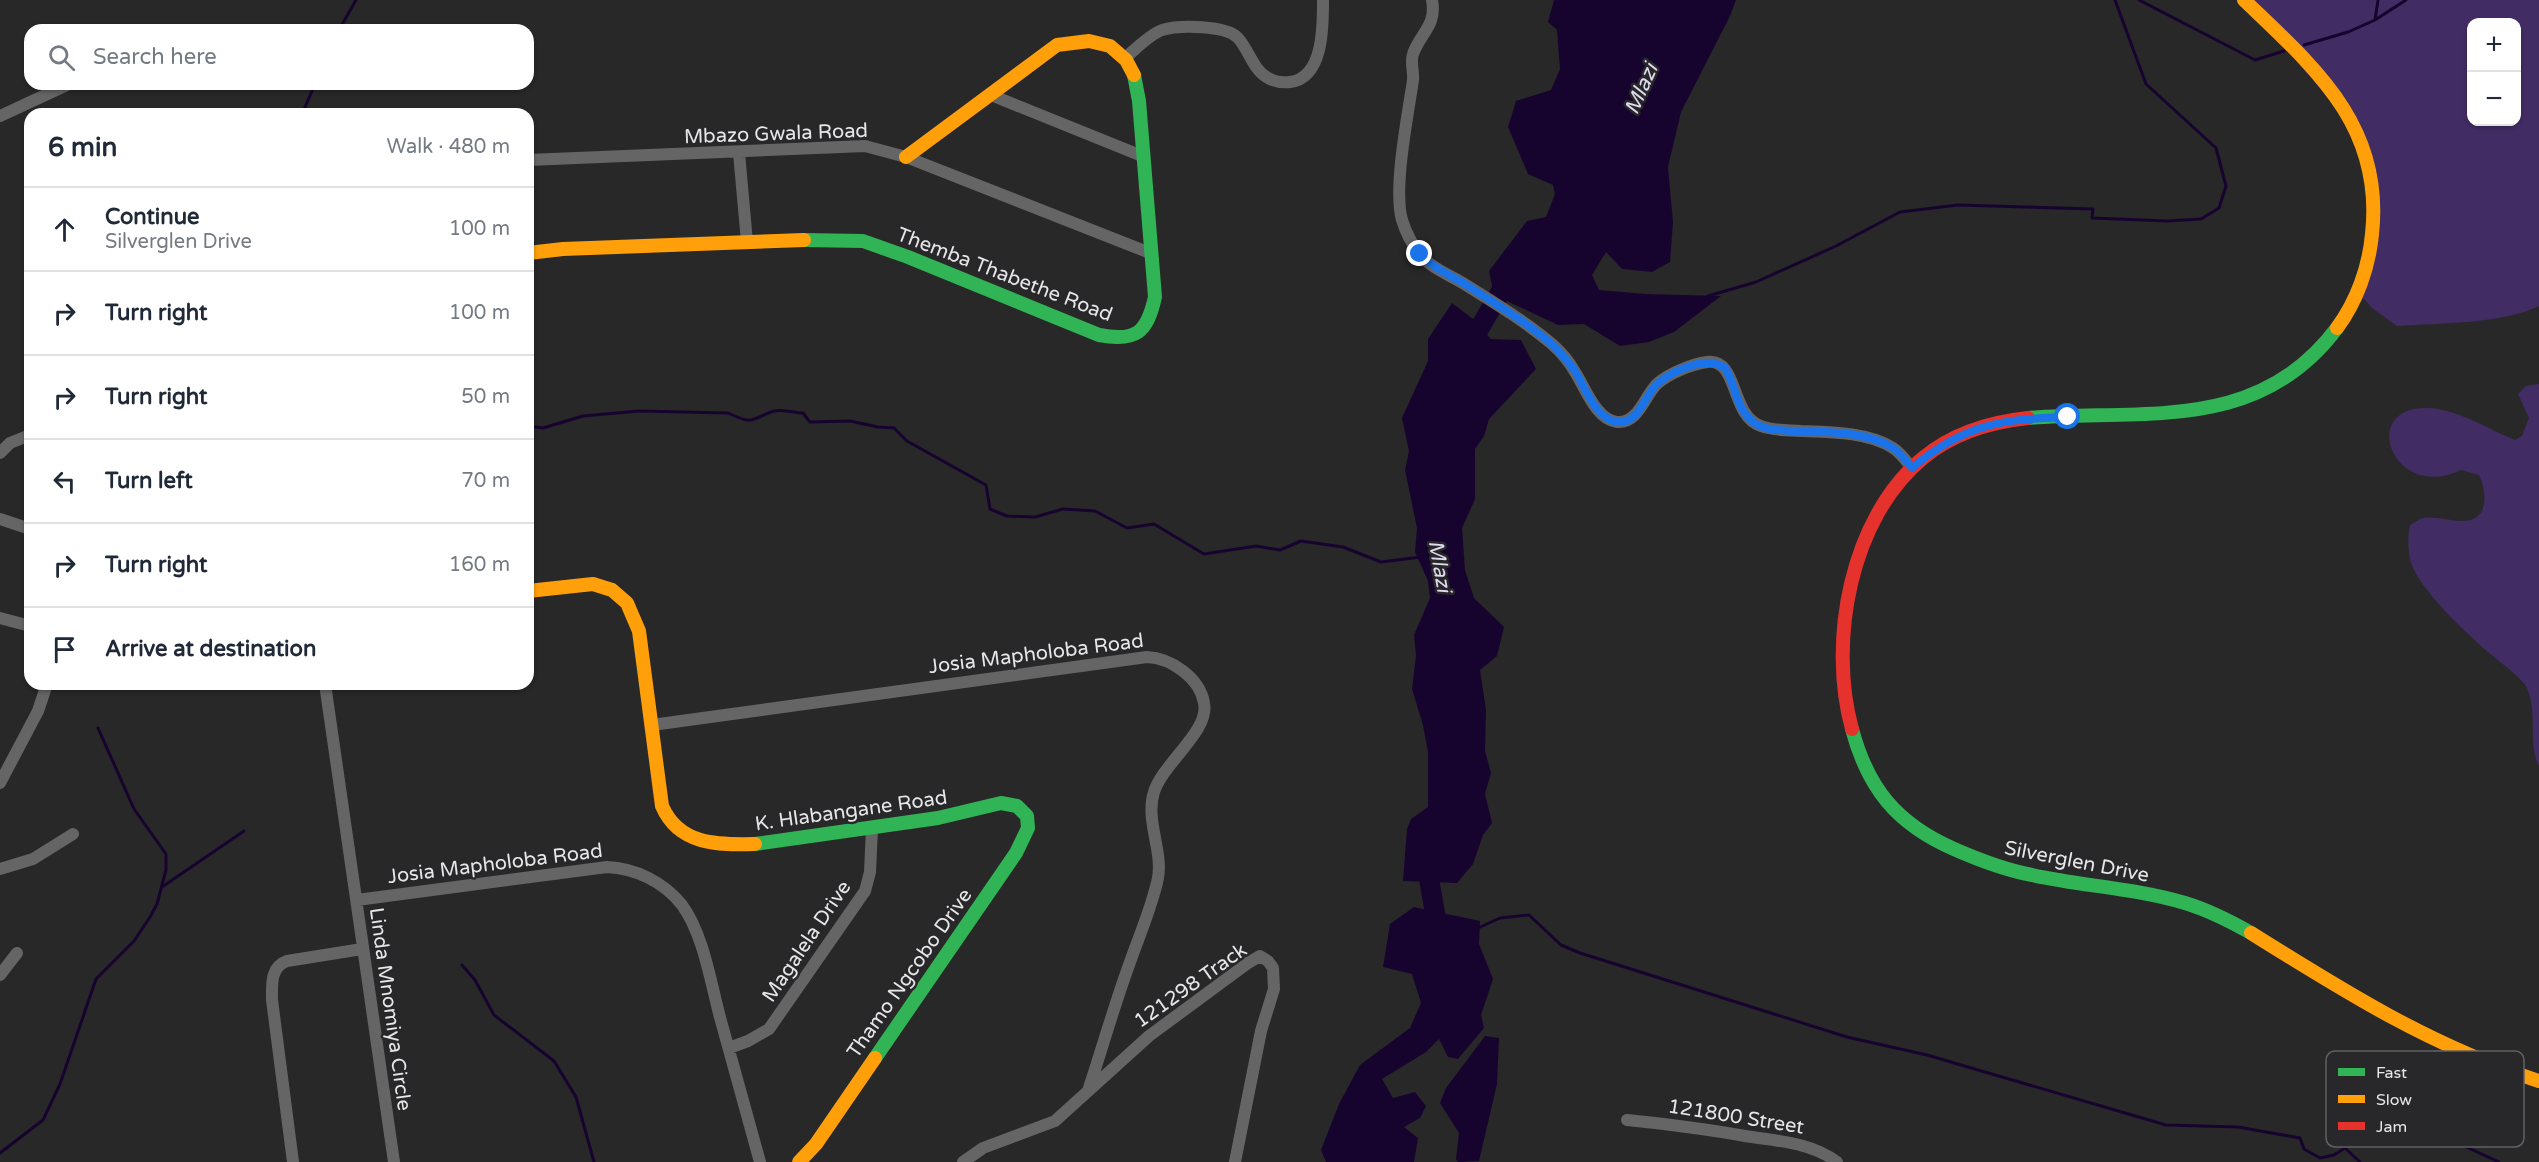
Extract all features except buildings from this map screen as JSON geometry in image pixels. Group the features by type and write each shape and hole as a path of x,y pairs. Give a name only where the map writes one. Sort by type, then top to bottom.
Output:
{"street":[{"path":"906,158 1044,54 1066,41 1095,41 1109,46 1126,57 1161,31 1184,27 1221,30 1238,38 1264,76 1281,83 1295,81 1304,77 1315,62 1322,27 1323,0"},
{"path":"1432,0 1431,23 1412,56 1413,78 1400,189 1401,214 1406,231 1420,254 1431,266 1467,286 1538,333 1567,359 1600,412 1614,421 1629,419 1636,413 1653,388 1671,375 1705,362 1712,362 1725,368 1739,405 1744,414 1755,424 1777,430 1873,439 1895,449 1912,468"},
{"name":"Silverglen Drive","path":"2244,0 2319,75 2346,110 2365,151 2374,200 2372,238 2361,280 2340,323 2327,340 2296,367 2268,385 2229,403 2186,412 2044,418 1989,424 1947,442 1912,468 1886,502 1863,551 1852,582 1842,624 1843,678 1853,733 1864,768 1876,789 1889,806 1911,826 1934,840 1994,865 2036,876 2167,898 2204,908 2313,970 2394,1021 2458,1051"},
{"name":"Themba Thabethe Road","path":"534,252 563,249 831,239 863,241 1099,335 1120,339 1137,334 1150,319 1155,297 1136,85 1126,57"},
{"path":"0,116 56,90"},
{"path":"991,95 1142,156"},
{"name":"Mbazo Gwala Road","path":"534,160 865,146 906,158 1150,253"},
{"path":"740,153 747,242"},
{"path":"0,453 10,443 24,437"},
{"path":"0,519 24,527"},
{"name":"K. Hlabangane Road","path":"534,590 586,583 600,585 620,595 632,611 639,631 662,806 670,822 683,834 716,842 764,844 954,816 993,804 1013,804"},
{"path":"0,618 24,624"},
{"name":"Josia Mapholoba Road","path":"652,725 1147,657 1163,660 1179,668 1202,694 1204,716 1194,736 1167,768 1153,793 1158,878 1088,1091 1050,1125 984,1148 963,1162"},
{"path":"0,783 38,711 45,690"},
{"name":"Linda Mnomiya Circle","path":"326,690 394,1162"},
{"name":"Thamo Ngcobo Drive","path":"799,1162 816,1144 1025,838 1028,828 1027,816 1023,810 1013,804"},
{"name":"Magalela Drive","path":"729,1048 748,1041 769,1029 865,891 870,872 872,828"},
{"path":"0,869 33,859 73,834"},
{"name":"Josia Mapholoba Road","path":"357,900 569,870 607,867 635,872 653,880 671,893 689,916 711,981 760,1162"},
{"path":"293,1162 272,1000 273,975 283,963 362,949"},
{"path":"0,975 17,953"},
{"name":"121298 Track","path":"1088,1091 1149,1036 1256,957 1264,958 1273,968 1274,989 1262,1031 1235,1162"},
{"name":"Silverglen Drive","path":"2524,1076 2539,1081"},
{"name":"121800 Street","path":"1626,1120 1698,1127 1796,1144 1824,1154 1837,1162"}],"shaded area":[{"path":"2246,0 2539,0 2539,306 2524,312 2489,319 2397,326 2372,308 2357,291 2374,231 2361,138"},
{"path":"2539,384 2539,766 2534,747 2532,706 2526,686 2448,614 2420,580 2410,560 2408,542 2410,525 2428,518 2470,520 2482,511 2484,490 2479,475 2461,470 2437,477 2417,474 2402,464 2392,450 2389,435 2394,421 2407,411 2429,408 2462,416 2515,440 2522,436 2529,418 2518,394 2526,386"}],"water":[{"path":"1554,0 1736,0 1681,112 1668,167 1673,222 1670,262 1652,272 1622,269 1606,252 1592,275 1599,290 1721,296 1674,332 1649,342 1620,346 1584,324 1558,325 1494,295 1489,271 1527,221 1546,217 1555,194 1553,185 1528,174 1508,127 1516,101 1551,90 1560,69 1557,30 1548,22"},
{"path":"1452,303 1473,319 1491,339 1521,340 1536,369 1489,419 1484,436 1475,449 1475,499 1462,528 1465,570 1474,598 1504,627 1497,656 1480,670 1486,710 1485,751 1491,773 1485,794 1492,823 1483,835 1473,864 1457,883 1403,881 1407,829 1411,819 1428,807 1428,752 1423,725 1412,689 1416,656 1414,635 1430,598 1428,581 1415,552 1417,528 1405,470 1409,451 1402,418 1428,361 1428,339"},
{"path":"1414,907 1480,921 1479,944 1493,979 1481,1015 1484,1028 1458,1059 1448,1057 1439,1039 1426,1052 1382,1079 1393,1098 1415,1092 1426,1106 1420,1118 1404,1127 1418,1138 1414,1162 1326,1162 1321,1150 1339,1104 1360,1065 1410,1028 1421,1003 1412,974 1383,967 1390,924"},
{"path":"1485,1036 1499,1038 1497,1084 1479,1161 1458,1162 1456,1159 1459,1133 1440,1103 1446,1088"}],"waterway":[{"path":"342,24 356,0"},
{"path":"1708,296 1756,282 1836,246 1900,212 1958,205 2093,209 2092,218 2167,221 2201,219 2219,208 2226,186 2216,148 2146,84 2115,0"},
{"path":"2139,0 2255,60 2284,51"},
{"path":"2304,45 2348,32 2375,20 2378,0"},
{"path":"2375,20 2406,0"},
{"path":"305,108 312,90"},
{"name":"Mlazi","path":"1468,348 1504,286"},
{"path":"534,427 543,428 583,416 639,411 728,413 749,420 774,411 803,413 810,422 850,421 894,428 907,441 986,485 990,509 1007,516 1035,517 1063,509 1095,511 1127,528 1154,524 1204,554 1256,546 1280,550 1301,541 1343,547 1381,562 1421,557"},
{"path":"0,1153 43,1120 60,1084 96,979 134,941 150,917 157,904 166,870 166,854 134,809 98,728"},
{"path":"162,887 244,831"},
{"name":"Mlazi","path":"1438,857 1429,879 1439,936"},
{"path":"1476,929 1500,918 1529,915 1561,945 1580,953 1847,1037 1927,1055 2166,1125 2238,1127 2300,1138 2304,1149 2320,1158 2334,1155 2345,1147"},
{"path":"462,965 475,980 494,1015 554,1061 576,1097 594,1162"},
{"path":"2466,1147 2499,1162"},
{"path":"2345,1148 2360,1162"}],"traffic: fast":[{"path":"804,240 863,241 1099,335 1131,336 1144,327 1155,297 1139,101 1134,75"},
{"path":"2028,418 2155,414 2235,401 2271,386 2306,362 2337,328"},
{"path":"1852,729 1867,770 1876,787 1901,816 1934,839 1973,857 2012,870 2185,903 2219,916 2251,933"},
{"path":"755,844 938,818 1001,803 1017,806 1027,816 1028,828 1016,853 875,1058"}],"traffic: slow":[{"path":"2244,0 2319,75 2339,102 2355,130 2367,161 2373,196 2370,246 2365,271 2356,295 2337,328"},
{"path":"906,157 1057,45 1089,41 1110,46 1126,60 1134,75"},
{"path":"534,252 563,249 804,240"},
{"path":"534,590 593,584 612,590 627,603 639,631 662,806 678,829 701,840 713,843 755,844"},
{"path":"2251,933 2355,997 2460,1051"},
{"path":"799,1162 816,1144 875,1058"},
{"path":"2524,1076 2539,1081"}],"traffic: jam":[{"path":"1852,729 1845,695 1843,658 1845,621 1851,583 1862,547 1878,513 1898,483 1935,449 1972,430 2000,422 2028,418"}],"route":[{"path":"1420,254 1431,266 1467,286 1531,328 1552,345 1567,359 1600,412 1614,421 1624,421 1636,413 1659,382 1705,362 1720,364 1725,368 1739,405 1744,414 1755,424 1777,430 1808,431 1873,439 1895,449 1912,468 1934,450 1975,428 2011,420 2068,417"}]}
